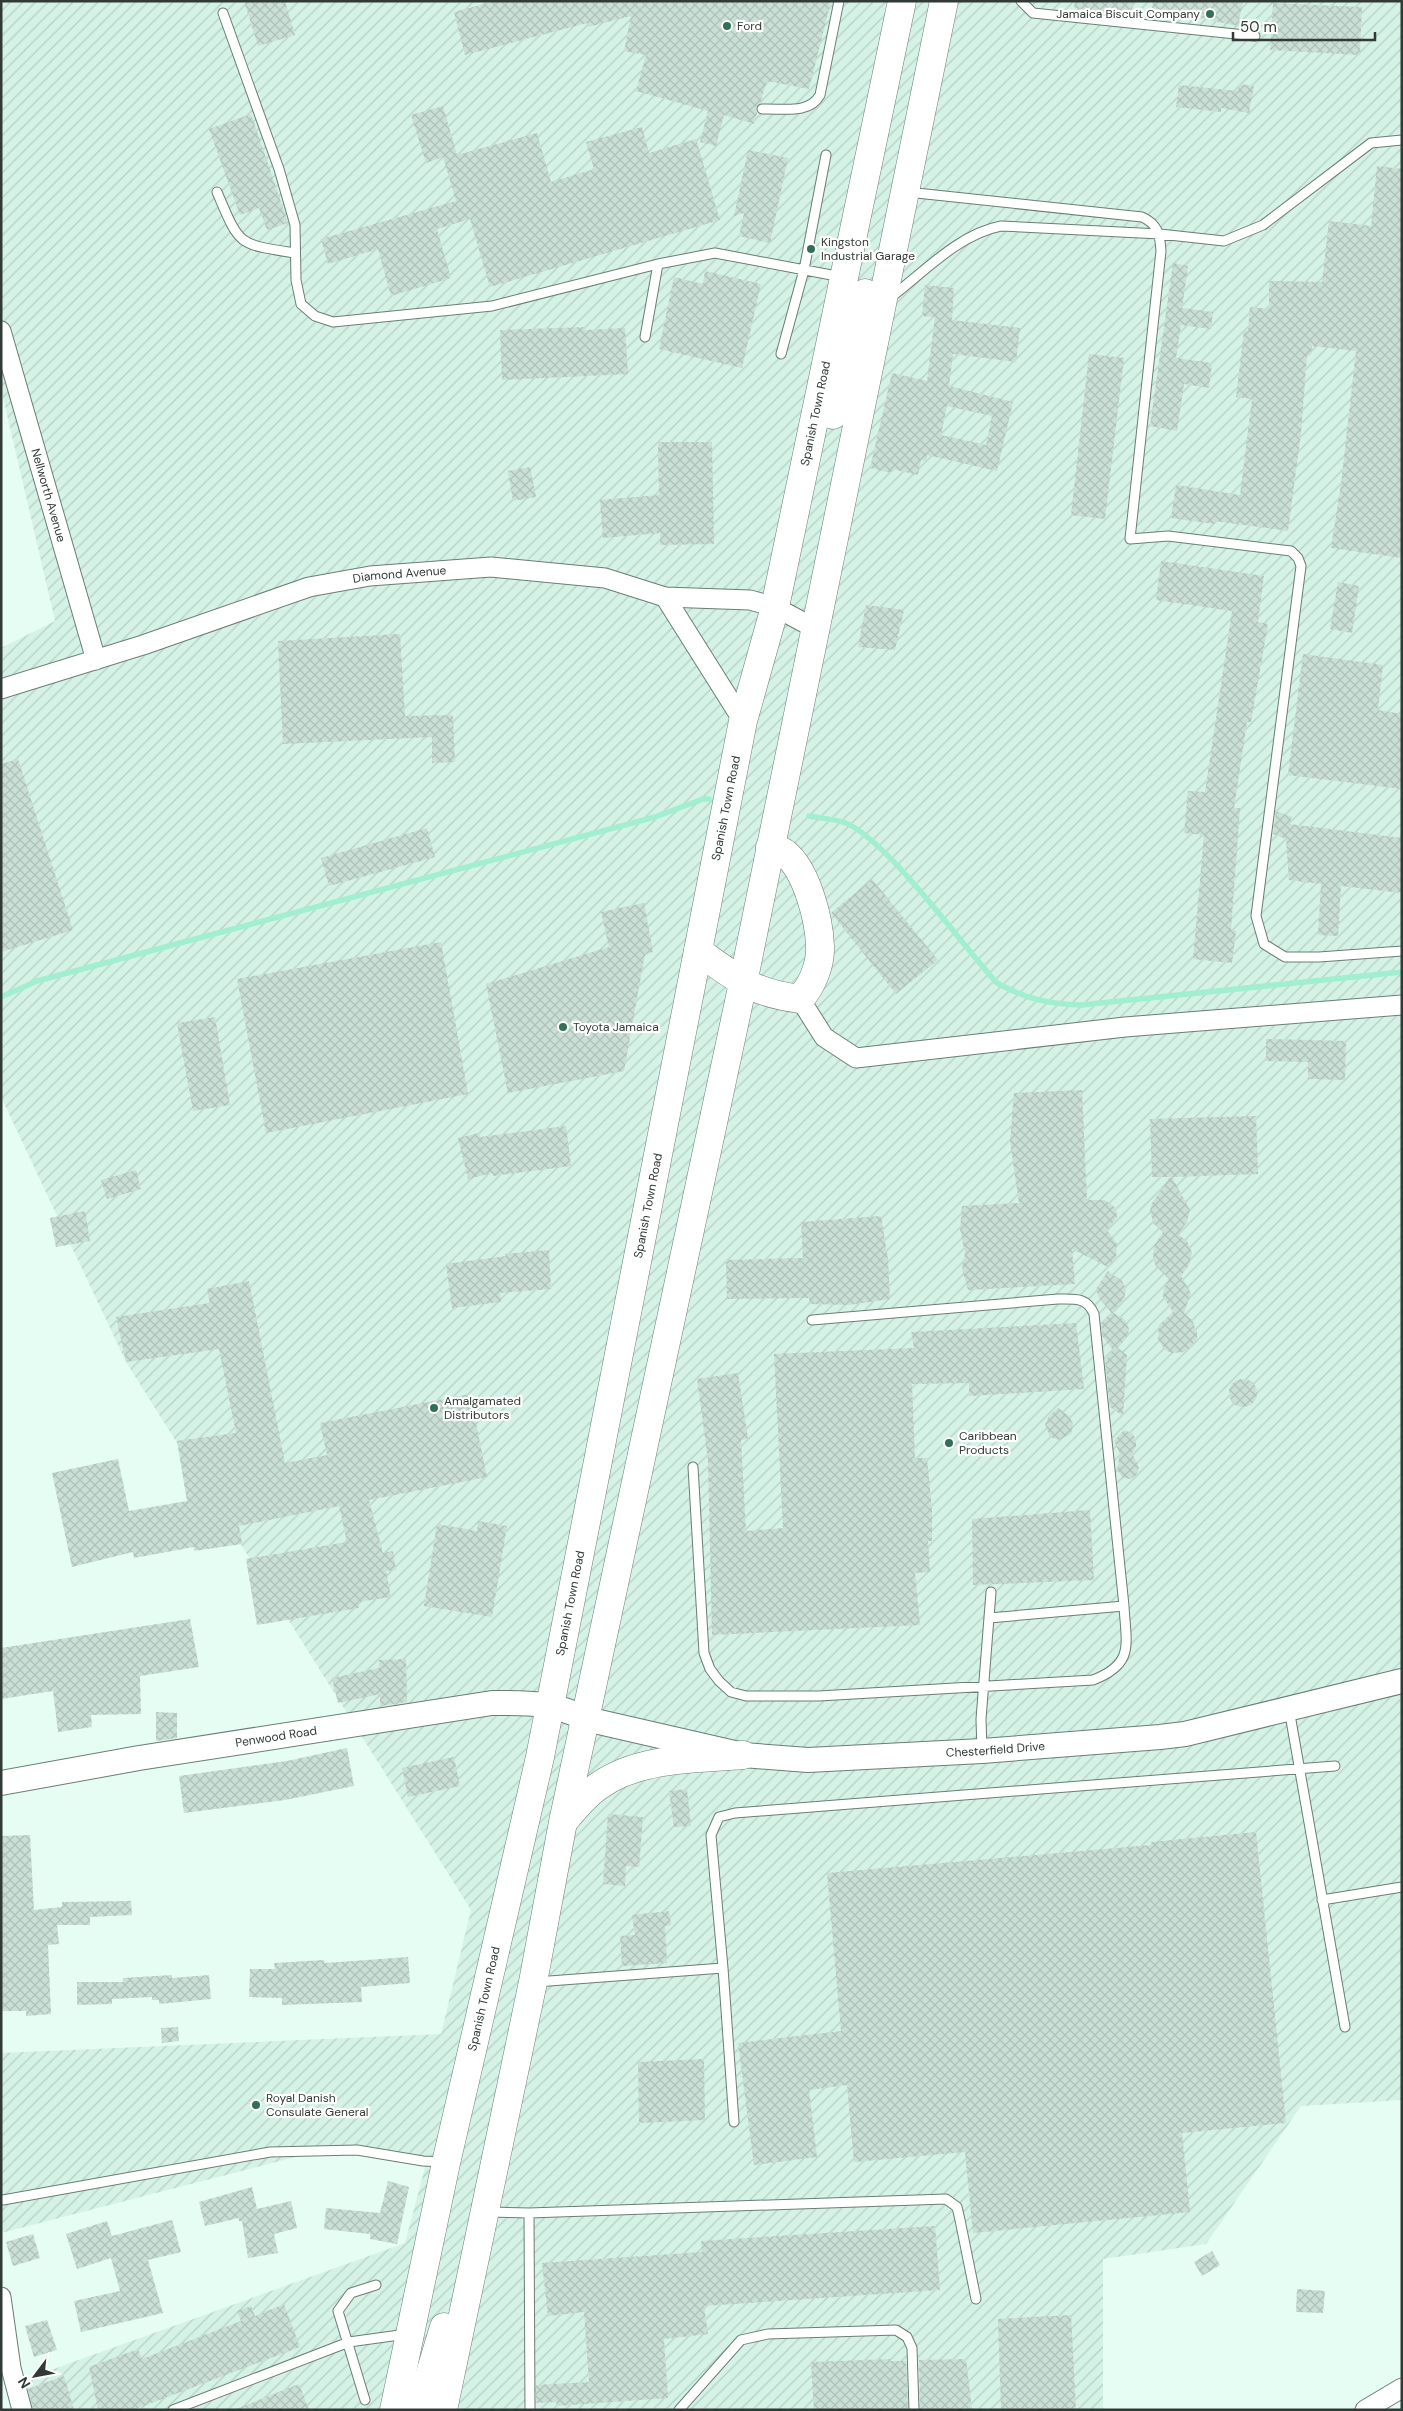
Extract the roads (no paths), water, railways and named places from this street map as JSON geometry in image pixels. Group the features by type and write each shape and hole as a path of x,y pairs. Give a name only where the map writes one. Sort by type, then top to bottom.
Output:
{"highway":[{"name":"Spanish Town Road","path":"394,2410 446,2163 550,1706 743,721 775,608 902,1"},
{"path":"443,2410 532,1982 563,1822 743,983 814,628 944,1"},
{"path":"814,420 832,416 890,203 904,192"},
{"path":"698,951 743,983 772,995 800,999 811,986 821,948 814,904 796,867 784,853 770,847"},
{"path":"563,1822 586,1796 600,1784 621,1773 665,1762 743,1755"},
{"path":"419,2410 472,2223 485,2212"}],"street":[{"name":"Nellworth Avenue","path":"1,331 96,660"},
{"name":"Diamond Avenue","path":"1,689 96,660 309,587 370,576 491,566 605,578 665,597 750,600 775,608 814,628"},
{"path":"665,597 743,721"},
{"path":"800,999 824,1037 856,1058 1125,1027 1402,1005"},
{"name":"Chesterfield Drive","path":"586,1719 743,1755 808,1760 982,1751 1185,1734 1402,1681"},
{"name":"Penwood Road","path":"1,1782 139,1758 492,1703 565,1708 586,1719"},
{"path":"1,2297 12,2368 22,2410"},
{"path":"1365,2410 1402,2388"}],"lane":[{"path":"762,108 805,108 815,103 820,95 839,1"},
{"path":"1021,1 1033,13 1255,36"},
{"path":"223,13 279,169 295,225 296,280 301,304 315,316 333,322 492,306 658,264 715,253 844,277"},
{"path":"880,306 965,240 983,230 1001,226 1160,234 1224,241 1263,225 1371,143 1402,140"},
{"path":"781,354 804,270 826,155"},
{"path":"217,192 240,240 257,247 295,253"},
{"path":"904,192 1142,217 1151,221 1160,234 1161,251 1130,538 1168,536 1291,551 1298,558 1301,566 1256,916 1264,944 1285,957 1319,957 1402,951"},
{"path":"645,337 658,264"},
{"path":"693,1467 704,1652 710,1669 730,1692 746,1696 818,1696 1093,1680 1111,1673 1120,1665 1126,1647 1124,1606 1094,1314 1091,1305 1080,1298 1058,1298 812,1320"},
{"path":"982,1751 984,1685 991,1592"},
{"path":"989,1618 1124,1606"},
{"path":"1289,1708 1298,1768 1345,2027"},
{"path":"734,2122 711,1835 720,1816 735,1813 1335,1766"},
{"path":"1322,1900 1402,1887"},
{"path":"532,1982 723,1968"},
{"path":"3,2200 270,2152 357,2150 446,2163"},
{"path":"485,2212 529,2213 946,2199 956,2207 960,2220 976,2299"},
{"path":"529,2213 530,2410"},
{"path":"365,2400 349,2342 338,2311 351,2293 376,2285"},
{"path":"680,2410 741,2340 768,2334 896,2330 907,2337 912,2348 914,2410"},
{"path":"173,2410 349,2342 409,2333"}],"waterway":[{"path":"1,997 37,981 655,817 703,799 709,799"},
{"path":"809,816 843,822 861,832 880,848 923,894 997,983 1038,1000 1081,1005 1402,972"}],"place":[{"name":"Jamaica Biscuit Company","path":"1210,14"},
{"name":"Ford","path":"727,26"},
{"name":"Kingston Industrial Garage","path":"811,249"},
{"name":"Toyota Jamaica","path":"563,1027"},
{"name":"Amalgamated Distributors","path":"434,1408"},
{"name":"Caribbean Products","path":"949,1443"},
{"name":"Royal Danish Consulate General","path":"256,2105"}]}
